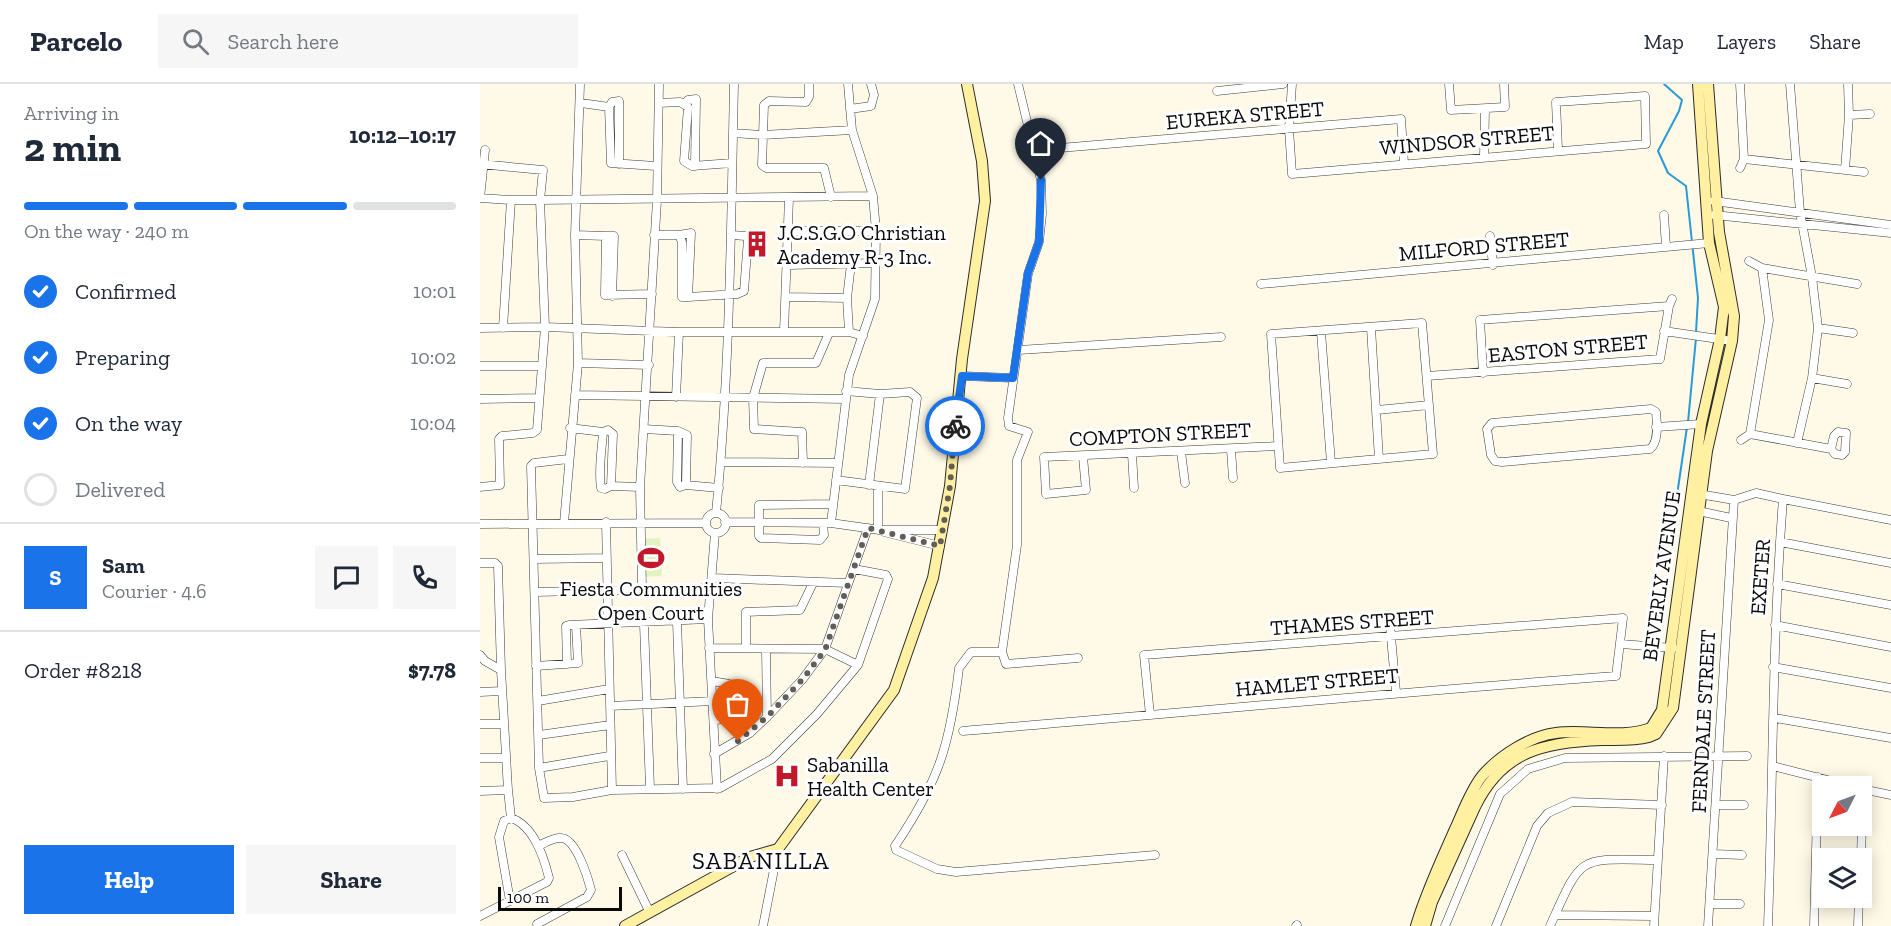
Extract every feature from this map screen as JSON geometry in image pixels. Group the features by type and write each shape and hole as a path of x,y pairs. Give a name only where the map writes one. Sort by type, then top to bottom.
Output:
{"street":[{"path":"564,523 570,428 578,363 575,235 580,84"},
{"path":"642,588 640,487 657,200 659,84"},
{"path":"717,513 723,462 723,398 732,235 734,84"},
{"path":"809,84 809,97 806,102 768,101 764,105 763,167 824,168 831,197"},
{"path":"833,504 763,503 759,507 759,536 761,538 820,540 824,535 833,504 845,395 875,299 876,231 873,196 852,130 848,84"},
{"path":"850,109 871,106 874,95 871,84"},
{"path":"764,926 778,849 894,690 933,578 943,530 984,201 982,161 967,84"},
{"path":"1018,84 1041,180 1042,214 1039,242 1028,273 1019,350 1013,378 1009,426 1014,430 1028,432 1017,460 1017,545 1002,652 1006,664 1078,658"},
{"path":"1217,91 1283,84"},
{"path":"1289,129 1292,84"},
{"path":"1449,84 1451,110 1505,107 1504,84"},
{"name":"BEVERLY AVENUE","path":"1698,84 1712,201"},
{"name":"BEVERLY AVENUE","path":"1416,926 1423,903 1461,817 1484,774 1509,754 1543,736 1556,733 1636,732 1651,728 1662,710 1675,648 1697,493 1732,341 1732,297 1712,215 1708,84"},
{"path":"1740,84 1744,159 1740,168"},
{"path":"1790,84 1800,212 1812,277 1818,328 1812,378 1797,443"},
{"path":"1845,170 1849,115 1848,84"},
{"name":"WINDSOR STREET","path":"1289,129 1292,174 1646,144 1645,96 1556,102 1558,150"},
{"path":"581,103 609,107 610,163 656,166"},
{"path":"659,103 688,106 684,161 695,166 732,164"},
{"path":"1484,156 1485,109"},
{"path":"1849,115 1870,114"},
{"name":"EUREKA STREET","path":"1048,149 1401,119 1404,164"},
{"path":"733,133 762,135 852,130"},
{"path":"485,150 480,198 657,200 873,196"},
{"path":"1744,159 1864,172"},
{"path":"480,487 500,485 499,439 502,436 533,433 537,430 545,327 540,200 543,170 482,165"},
{"path":"784,331 790,231 789,198"},
{"path":"503,328 511,200"},
{"path":"1712,201 1750,208 1800,212 1891,225"},
{"path":"1664,215 1666,247"},
{"path":"1712,215 1891,233"},
{"name":"BEVERLY AVENUE","path":"1697,493 1697,424 1720,339 1724,307 1704,244 1712,215"},
{"path":"790,231 876,231"},
{"path":"575,235 614,236 605,295 652,294"},
{"path":"654,235 679,235 682,243 682,297 688,297 744,291 748,239 745,236 732,235"},
{"path":"1490,236 1493,265"},
{"name":"MILFORD STREET","path":"1261,284 1493,265 1704,244"},
{"path":"1749,261 1762,267 1857,284"},
{"path":"788,265 875,263"},
{"path":"849,332 847,298 850,264"},
{"path":"1750,434 1768,320 1762,267"},
{"path":"787,297 847,298"},
{"name":"EASTON STREET","path":"1426,376 1482,373 1661,361 1670,303 1480,320 1482,373"},
{"path":"1422,324 1433,454 1280,468 1270,334 1371,328 1422,324"},
{"path":"480,328 545,327 679,332 849,332 863,336"},
{"path":"1371,328 1379,459"},
{"path":"1818,328 1853,333"},
{"path":"1664,330 1732,341"},
{"path":"676,397 679,332"},
{"path":"1321,332 1331,463"},
{"path":"803,463 802,432 754,429 753,398 763,363 816,363 829,333"},
{"path":"1019,350 1221,337"},
{"path":"578,363 649,364"},
{"path":"480,366 542,366"},
{"path":"962,376 1013,378"},
{"path":"1812,378 1847,384"},
{"path":"575,395 645,398 753,398 910,392 917,398 904,489 836,480"},
{"path":"879,530 873,486 880,394"},
{"path":"480,399 539,398"},
{"path":"1377,411 1429,405"},
{"path":"1651,409 1656,412 1656,427 1656,442 1650,449 1502,462 1492,459 1486,429 1492,423 1651,409"},
{"path":"1656,427 1697,424"},
{"path":"570,428 603,432 601,486 605,489 611,486 640,487"},
{"path":"644,429 678,431 687,435 686,484 719,488"},
{"path":"1741,440 1750,434 1831,449"},
{"name":"COMPTON STREET","path":"1083,457 1086,490 1046,494 1044,458 1277,446"},
{"path":"1231,450 1233,478"},
{"path":"1181,452 1185,483"},
{"path":"1132,454 1134,488"},
{"path":"568,459 534,463 531,466 539,768 541,795 548,799 612,790 717,789 772,759 817,714 858,665 888,579 886,575 854,569"},
{"path":"723,462 838,463"},
{"path":"1697,493 1734,500 1756,493 1891,520"},
{"name":"FERNDALE STREET","path":"1708,926 1720,755 1731,518 1734,500"},
{"name":"EXETER","path":"1768,926 1774,718 1773,667 1783,500"},
{"path":"1694,510 1731,518"},
{"path":"717,513 722,515 726,522 723,529 715,532 707,528 706,522 708,516 717,513"},
{"path":"606,522 608,590 606,625 612,790"},
{"path":"480,524 706,522"},
{"path":"726,522 827,523 879,530 898,537 940,546"},
{"path":"714,754 750,733 802,680 825,650 868,528"},
{"path":"879,530 943,530"},
{"path":"715,532 708,619 717,789"},
{"path":"1780,542 1891,562"},
{"path":"534,559 607,558"},
{"path":"480,563 495,563 498,566 502,724 511,818"},
{"path":"713,578 847,583"},
{"path":"746,648 746,612 800,610 813,582"},
{"path":"1777,584 1891,605"},
{"path":"535,592 711,588"},
{"path":"1389,615 1396,692"},
{"name":"THAMES STREET","path":"1150,716 1144,655 1623,618"},
{"name":"HAMLET STREET","path":"963,731 1150,716 1396,692 1616,676 1623,618"},
{"path":"567,664 566,626 644,624 708,619"},
{"path":"677,622 683,789"},
{"path":"644,624 650,788"},
{"path":"536,666 578,663 576,625"},
{"path":"1775,626 1891,647"},
{"path":"1621,644 1675,648"},
{"path":"709,648 825,650 858,665"},
{"name":"BEVERLY AVENUE","path":"1425,926 1432,902 1478,800 1502,768 1519,756 1551,744 1638,740 1656,734 1673,708 1675,648"},
{"path":"766,649 767,717"},
{"path":"1002,652 971,652 963,659 959,668 948,743 924,802 895,846 896,850 937,869 956,872 1155,855"},
{"path":"480,655 485,662 501,670"},
{"path":"1773,667 1891,688"},
{"path":"712,681 729,684 730,715 726,719 714,720"},
{"path":"538,701 609,688"},
{"path":"480,692 502,691"},
{"path":"610,706 714,701"},
{"path":"1774,718 1891,738"},
{"path":"480,724 502,724"},
{"path":"539,735 610,725"},
{"path":"539,768 609,756"},
{"path":"1654,926 1664,756"},
{"path":"1445,926 1500,794 1528,769 1564,758 1747,756"},
{"path":"480,758 506,758"},
{"path":"1773,766 1814,776"},
{"path":"480,791 508,790"},
{"path":"1872,791 1891,795"},
{"path":"1496,926 1537,826 1548,813 1572,802 1662,805"},
{"path":"1716,805 1744,805"},
{"path":"480,916 549,880 538,846 522,825 511,818"},
{"path":"510,901 498,837 504,821 511,818"},
{"path":"1814,926 1816,836"},
{"path":"537,924 587,897 591,890 574,846 568,840 557,838 538,846"},
{"path":"625,926 750,857 778,849"},
{"path":"1714,854 1742,855"},
{"path":"622,855 650,913"},
{"path":"1550,926 1566,886 1581,866 1596,861 1657,860"},
{"path":"1710,904 1740,904"},
{"path":"1858,926 1859,908"},
{"path":"1555,915 1654,916"}],"green space":[{"name":"Fiesta Communities Open Court","path":"660,538 662,576 641,577 640,539"}],"waterway":[{"path":"1664,84 1682,100 1679,111 1658,151 1668,173 1686,186 1698,298 1696,332"},
{"path":"1688,422 1696,338"},
{"path":"1676,502 1687,427"}],"way so far":[{"path":"738,741 767,717 802,680 825,650 868,528 940,546 950,486 955,426"}],"place":[{"name":"J.C.S.G.O Christian Academy R-3 Inc.","path":"757,244"},
{"name":"Fiesta Communities Open Court","path":"651,558"},
{"name":"Sabanilla Health Center","path":"787,776"}],"district":[{"name":"SABANILLA","path":"761,860"}],"route":[{"path":"955,426 962,376 1013,378 1019,350 1028,273 1039,242 1042,214 1041,180"}]}
